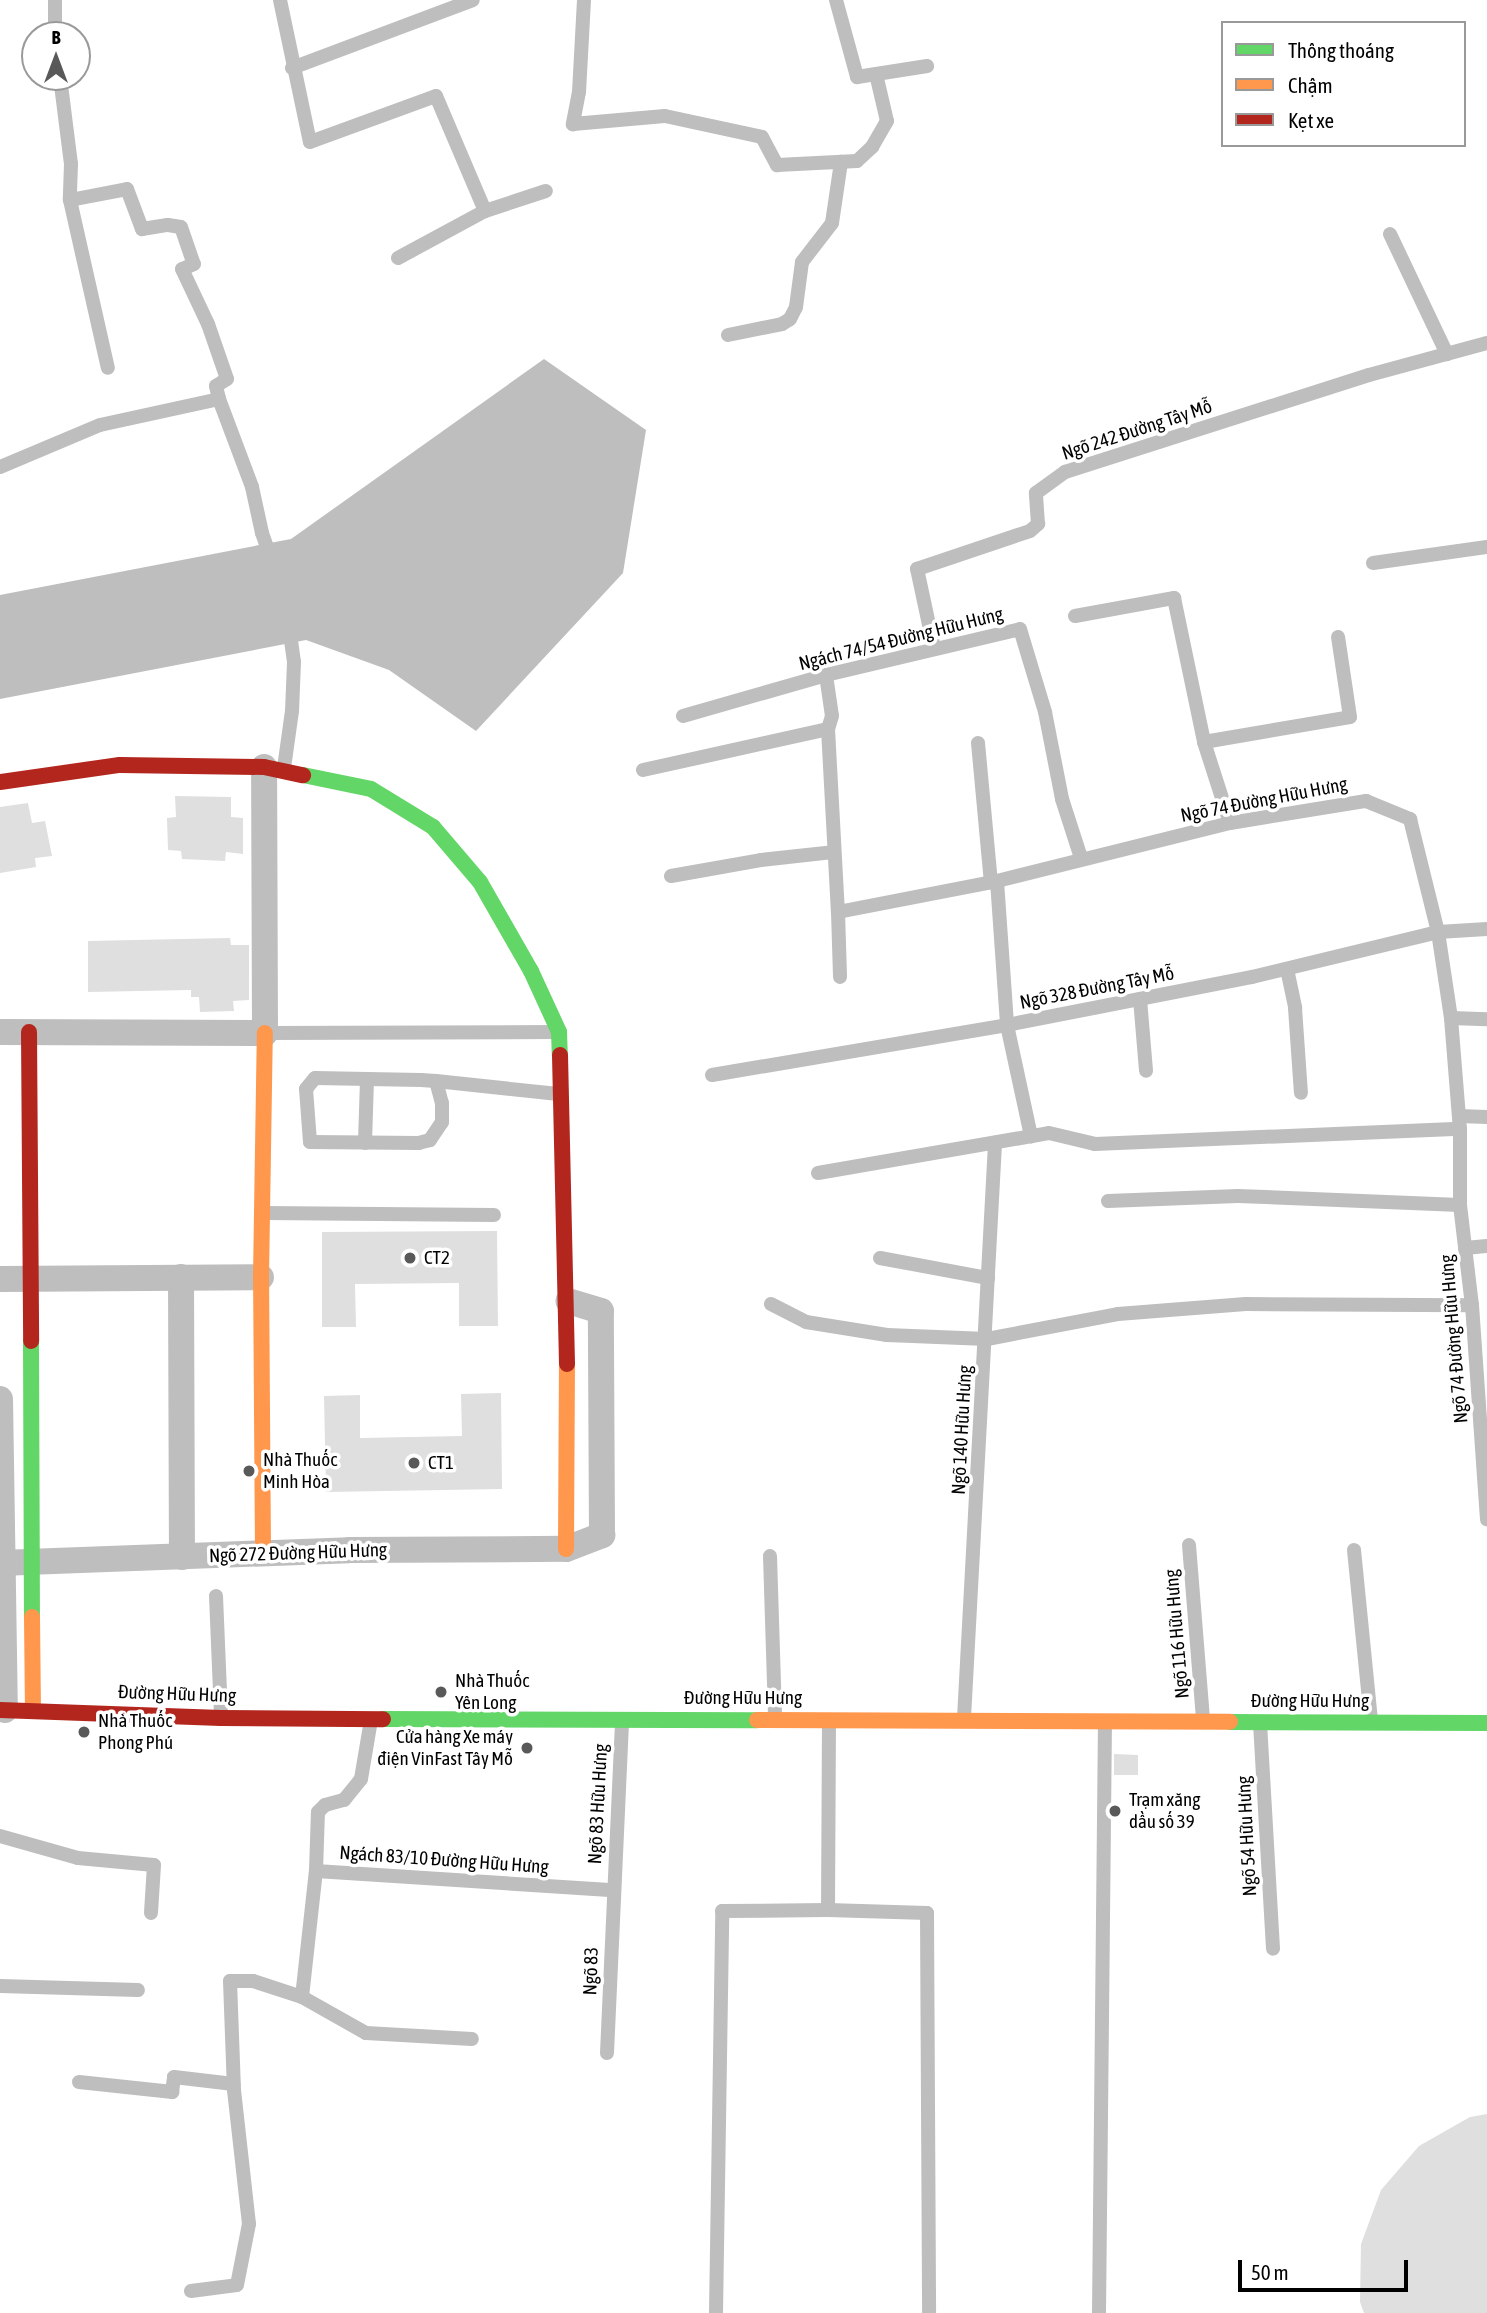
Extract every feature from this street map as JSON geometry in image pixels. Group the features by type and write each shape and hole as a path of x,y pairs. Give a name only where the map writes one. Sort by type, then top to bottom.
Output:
{"street":[{"path":"0,782 120,765 274,769 371,789 433,827 480,882 531,971 559,1032 568,1301 585,1397 602,1535 566,1549 585,1397 601,1311 568,1301"},
{"path":"263,1554 261,1277 265,1033 274,769"},
{"path":"0,1032 265,1033"},
{"path":"29,1032 30,1562 33,1709"},
{"path":"181,1277 181,1557"},
{"path":"0,1279 261,1277"},
{"path":"0,1399 3,1710"},
{"name":"Ngõ 272 Đường Hữu Hưng","path":"1,1563 263,1554 566,1549"},
{"name":"Đường Hữu Hưng","path":"3,1710 221,1718 1487,1723"}],"lane":[{"path":"55,0 55,21"},
{"path":"279,0 310,142 436,96 485,211"},
{"path":"292,68 473,0"},
{"path":"584,0 579,92 573,124 665,116 762,137 777,165 857,161 873,147 887,121 876,74"},
{"path":"836,0 857,77 928,66"},
{"path":"62,91 71,164 69,200 108,368"},
{"path":"728,335 782,324 790,319 796,307 802,262 832,223 841,162"},
{"path":"69,200 127,189 142,229 168,225 181,227 194,264 182,269 208,324 227,379 216,386 219,400 252,487 262,533 285,598 294,662 292,712 274,769"},
{"path":"398,258 485,211 546,191"},
{"path":"1390,234 1447,354"},
{"name":"Ngõ 242 Đường Tây Mỗ","path":"934,649 917,569 1030,531 1038,524 1036,493 1065,472 1487,343"},
{"path":"0,467 100,425 219,400"},
{"path":"1373,563 1487,547"},
{"path":"1075,616 1174,598 1204,742 1230,823"},
{"name":"Ngách 74/54 Đường Hữu Hưng","path":"683,716 826,675 1020,629 1045,712 1062,799 1081,859"},
{"path":"1204,742 1350,717 1338,637"},
{"path":"826,675 832,716 828,730 841,977"},
{"path":"643,770 828,730"},
{"path":"978,743 1007,1025 1031,1136"},
{"name":"Ngõ 74 Đường Hữu Hưng","path":"838,912 994,881 1230,823 1366,801 1410,819 1438,932 1451,1018 1460,1122 1460,1205 1472,1305 1487,1519"},
{"path":"671,877 761,860 833,852"},
{"name":"Ngõ 328 Đường Tây Mỗ","path":"712,1074 1007,1025 1287,969 1438,932 1487,929"},
{"path":"1287,969 1295,1008 1301,1093"},
{"path":"1140,999 1146,1071"},
{"path":"1451,1018 1487,1019"},
{"path":"265,1033 559,1032"},
{"path":"436,1081 442,1103 442,1122 430,1140 419,1143 310,1142 306,1089 315,1077 436,1081 562,1094"},
{"path":"365,1143 367,1079"},
{"path":"818,1173 1049,1133 1095,1143 1460,1122 1487,1117"},
{"name":"Ngõ 140 Hữu Hưng","path":"964,1720 987,1339 995,1143"},
{"path":"1108,1201 1238,1196 1460,1205"},
{"path":"262,1213 494,1215"},
{"path":"1465,1248 1487,1246"},
{"path":"880,1258 988,1278"},
{"path":"771,1304 806,1322 874,1333 987,1339 1118,1314 1221,1306 1472,1305"},
{"name":"Ngõ 116 Hữu Hưng","path":"1189,1545 1203,1721"},
{"path":"1354,1550 1371,1722"},
{"path":"770,1556 775,1719"},
{"path":"216,1596 221,1718"},
{"path":"316,1871 318,1812 325,1805 344,1800 361,1779 371,1718"},
{"path":"828,1910 829,1719"},
{"name":"Ngõ 83 Hữu Hưng","path":"612,1890 622,1720"},
{"name":"Ngõ 54 Hữu Hưng","path":"1260,1721 1273,1949"},
{"path":"1099,2313 1105,1722"},
{"path":"0,1836 78,1858 154,1865 151,1913"},
{"name":"Ngách 83/10 Đường Hữu Hưng","path":"302,1997 316,1871 612,1890"},
{"name":"Ngõ 83","path":"607,2053 612,1890"},
{"path":"716,2313 722,1911 828,1910 927,1913 929,2313"},
{"path":"191,2291 237,2285 249,2224 234,2084 230,1981 253,1981 302,1997 366,2033 472,2039"},
{"path":"0,1986 138,1990"},
{"path":"79,2082 172,2092 174,2077 234,2084"}],"shaded area":[{"path":"544,359 646,430 623,573 476,731 389,670 306,640 0,699 0,595 291,539"}],"building":[{"path":"175,796 231,797 231,817 243,818 243,854 226,852 225,861 182,859 181,851 168,850 167,818 176,817"},
{"path":"28,803 32,823 45,821 52,856 35,858 36,867 0,873 0,807"},
{"path":"230,938 231,945 249,945 249,1000 233,1001 234,1011 200,1012 199,997 191,997 191,990 88,992 88,941"},
{"name":"CT2","path":"497,1231 498,1326 459,1326 459,1283 355,1284 356,1327 322,1327 322,1232"},
{"name":"CT1","path":"501,1393 502,1489 326,1492 324,1396 360,1395 360,1438 462,1436 461,1394"},
{"path":"1114,1754 1138,1755 1138,1775 1114,1775"},
{"path":"1487,2114 1487,2313 1364,2313 1360,2302 1361,2244 1381,2190 1419,2146 1470,2117"}],"traffic: fast":[{"path":"303,775 371,789 433,827 480,882 531,971 559,1032 560,1055"},
{"path":"31,1341 32,1617"},
{"path":"383,1719 757,1720"},
{"path":"1230,1722 1487,1723"}],"traffic: slow":[{"path":"263,1554 261,1277 265,1033"},
{"path":"566,1549 567,1364"},
{"path":"32,1617 33,1709"},
{"path":"757,1720 1230,1722"}],"traffic: jam":[{"path":"0,782 120,765 264,767 303,775"},
{"path":"29,1032 31,1341"},
{"path":"560,1055 567,1364"},
{"path":"0,1710 221,1718 383,1719"}],"place":[{"name":"CT2","path":"410,1258"},
{"name":"CT1","path":"414,1463"},
{"name":"Nhà Thuốc Minh Hòa","path":"249,1471"},
{"name":"Nhà Thuốc Yên Long","path":"441,1692"},
{"name":"Nhà Thuốc Phong Phú","path":"84,1732"},
{"name":"Cửa hàng Xe máy điện VinFast Tây Mỗ","path":"527,1748"},
{"name":"Trạm xăng dầu số 39","path":"1115,1811"}]}
